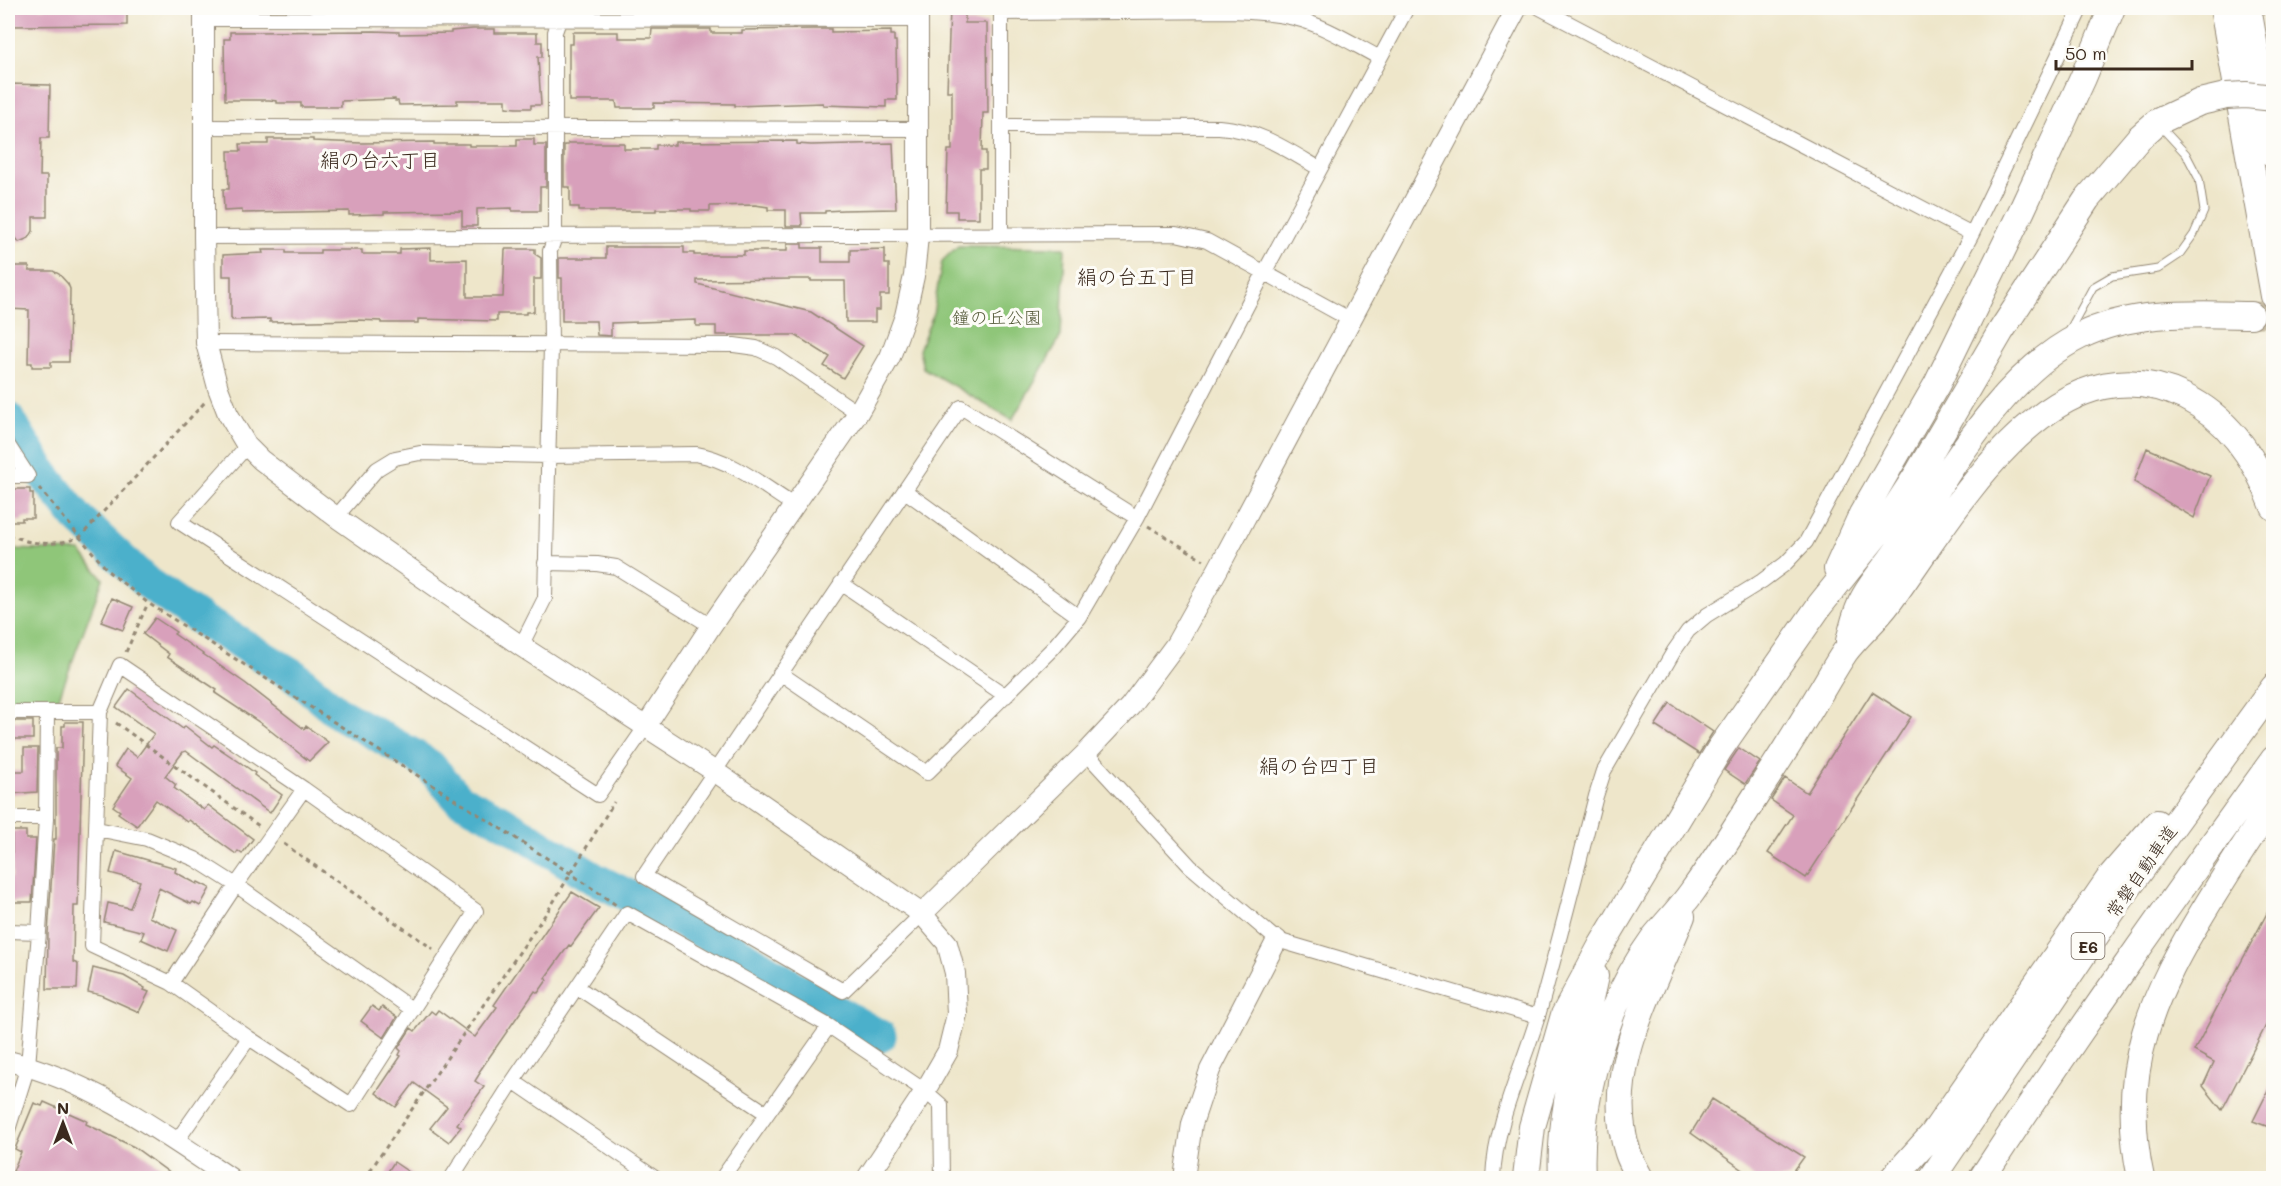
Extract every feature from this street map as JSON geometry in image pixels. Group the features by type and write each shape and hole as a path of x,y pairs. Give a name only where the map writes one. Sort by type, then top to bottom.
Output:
{"highway":[{"path":"1820,605 1862,514 1942,374 2041,170 2112,8"},
{"path":"2223,8 2274,296"},
{"path":"2248,8 2274,155"},
{"path":"1526,1179 1532,1127 1564,1015 1600,946 1719,750 1820,605 1885,524 1918,473 2001,331 2087,199 2139,138 2157,122 2200,102 2226,96 2246,95 2274,98"},
{"path":"1845,652 1863,599 1958,460 2006,395 2024,376 2062,347 2080,336 2103,327 2165,314 2251,315"},
{"path":"1582,1179 1581,1152 1586,1106 1599,1050 1628,979 1652,941 1691,893 1765,782 1845,652 1888,604 1944,522 1975,481 2007,445 2031,423 2056,406 2078,395 2124,384 2146,385 2173,392 2196,403 2220,420 2241,443 2266,485 2274,507"},
{"name":"常磐自動車道","path":"1932,1179 2128,888 2274,687"},
{"path":"1893,1179 1933,1134 2111,876 2250,718"},
{"name":"E6","path":"1982,1179 2163,911 2274,759"},
{"path":"2141,1179 2136,1153 2133,1090 2143,1037 2151,1012 2164,980 2186,939 2274,802"},
{"path":"1640,1179 1628,1153 1622,1120 1622,1086 1627,1055 1638,1019 1691,893"},
{"path":"1562,1179 1562,1136 1568,1094 1600,946"}],"street":[{"path":"780,673 927,773 1052,649 1079,617 1137,518 1264,273 1407,8"},
{"path":"1137,518 961,407 644,876 843,991 1086,753 1130,706 1176,644 1517,8"},
{"path":"1540,8 1972,234"},
{"path":"1493,1179 1502,1127 1538,1017 1596,796 1605,771 1674,651 1688,632 1707,615 1785,564 1806,542 1972,234 2080,8"},
{"path":"1001,236 1001,10 1266,13 1297,18 1380,58"},
{"path":"247,446 179,522 598,795 646,726 711,626 858,413 890,357 905,316 914,276 918,236 919,14 204,13 206,343 218,388 228,414 247,446 261,460 336,517 521,646 646,726 714,771 922,914 947,943 956,973 957,1014 948,1051 925,1091 867,1179"},
{"path":"521,646 545,598 551,345 550,250 555,237 555,32 560,13"},
{"path":"1002,126 1240,129 1262,136 1320,169"},
{"path":"203,127 919,129"},
{"path":"204,237 1176,234 1207,241 1351,320"},
{"path":"206,343 734,345 756,348 776,357 858,413"},
{"path":"8,446 28,476"},
{"path":"336,517 376,469 395,458 420,453 548,456 696,454 713,457 726,463 795,506"},
{"path":"8,476 28,476"},
{"path":"904,491 1079,617"},
{"path":"546,563 597,564 616,567 711,626"},
{"path":"841,583 1006,696"},
{"path":"120,665 304,789 476,911 351,1105 171,983 92,946 100,712 120,665"},
{"path":"8,712 100,712"},
{"path":"8,1130 28,1066 46,818 48,712"},
{"path":"1086,753 1190,866 1277,940 1538,1017"},
{"path":"171,983 236,885 304,789"},
{"path":"8,818 46,818"},
{"path":"97,829 147,839 195,859 236,885 413,1010"},
{"path":"453,1179 452,1177 513,1081 627,913 829,1026 925,1091 941,1105 942,1179"},
{"path":"8,931 39,932"},
{"path":"1184,1179 1192,1124 1210,1070 1277,940"},
{"path":"577,987 766,1113"},
{"path":"722,1179 829,1026"},
{"path":"176,1142 249,1038"},
{"path":"8,1061 68,1080 100,1096 176,1142 230,1179"},
{"path":"513,1081 656,1179"}],"lane":[{"path":"2062,347 2093,287 2112,276 2158,269 2180,255 2194,234 2204,211 2199,179 2186,154 2157,122"}],"path":[{"path":"8,536 16,536 29,542 65,543 80,537 218,388"},
{"path":"28,476 109,572 148,603 570,873 627,913"},
{"path":"1137,518 1218,569"},
{"path":"120,665 148,603"},
{"path":"365,1179 551,906 617,798"}],"green space":[{"name":"鐘の丘公園","path":"958,246 1065,247 1061,336 1012,420 923,368 919,350 933,314 942,261"},
{"path":"8,549 80,551 103,579 58,700 8,700"}],"building":[{"path":"8,8 127,8 127,25 8,26"},
{"path":"652,8 711,8 711,11 652,11"},
{"path":"950,8 965,8 965,23 987,23 988,113 983,113 982,151 986,151 986,169 979,169 979,218 957,218 957,211 946,211 948,150 952,150 952,91 947,91"},
{"path":"495,29 495,33 537,33 537,42 542,42 542,57 538,57 541,105 516,108 506,107 506,100 457,100 457,104 399,105 395,99 341,101 341,107 301,107 301,103 277,103 277,101 269,100 225,100 224,39 230,39 230,32 374,31 399,32 399,34 451,33 451,31"},
{"path":"652,29 711,29 711,33 814,29 831,29 831,32 891,31 896,41 897,100 886,100 886,107 823,105 823,103 735,106 735,104 654,103 654,108 617,108 616,101 569,101 569,44 573,44 573,32 618,32 618,38 651,38"},
{"path":"8,84 50,85 49,138 41,138 40,176 47,176 47,217 33,217 33,231 29,238 19,242 8,228"},
{"path":"268,139 517,146 517,139 534,139 534,145 546,145 546,187 540,187 540,211 512,211 512,208 477,209 477,226 462,226 462,211 349,215 349,211 242,213 242,210 224,211 223,189 229,189 228,151 241,151 240,144 268,144"},
{"path":"797,141 797,144 811,145 893,143 896,209 801,213 802,226 786,226 786,210 768,210 768,207 755,205 710,206 710,211 656,209 656,211 579,211 579,207 570,207 570,187 564,187 564,145 568,143 624,143 624,149 656,149 656,145 675,145 675,142"},
{"path":"787,244 802,244 802,248 822,248 822,262 850,262 850,250 885,249 885,264 889,264 889,295 880,295 880,310 875,310 875,322 846,322 845,281 697,280 697,284 811,312 863,346 843,378 824,366 830,357 795,335 716,335 716,326 696,326 696,320 611,323 611,336 597,335 596,321 562,321 562,278 559,278 559,258 606,258 606,247 684,247 684,253 694,253 694,255 744,255 744,251 787,251"},
{"path":"431,248 431,260 467,259 467,297 503,297 505,249 535,249 535,254 541,258 541,279 534,279 534,312 497,314 497,321 418,319 418,323 381,323 381,321 357,320 270,322 270,319 232,320 231,318 231,276 223,276 223,255 263,253 262,250 320,253 320,250 362,250 362,254 400,254 400,249"},
{"path":"8,266 29,266 29,271 53,271 68,284 70,289 69,362 51,362 51,367 32,367 32,363 28,363 29,310 8,309"},
{"path":"2147,448 2210,476 2194,518 2134,482"},
{"path":"8,489 30,489 30,493 33,493 33,518 8,521"},
{"path":"112,598 133,607 123,630 101,622"},
{"path":"155,618 304,729 306,726 328,742 309,761 262,724 215,693 217,690 167,657 169,654 143,634"},
{"path":"129,689 183,729 185,726 212,747 214,745 241,763 282,795 270,813 186,751 165,776 176,785 174,788 204,810 208,805 253,839 242,854 238,851 236,854 189,820 187,822 156,800 137,826 118,813 120,811 113,806 132,778 115,766 126,749 137,757 154,734 116,707"},
{"path":"1872,692 1911,717 1806,878 1768,853 1793,815 1771,800 1785,778 1807,793"},
{"path":"1670,703 1713,732 1699,754 1655,726"},
{"path":"8,721 33,721 33,739 8,739"},
{"path":"65,722 83,722 78,906 74,906 73,962 78,964 77,989 47,989 48,934 54,839 56,839 56,748 62,748 62,726 65,726"},
{"path":"24,748 38,748 37,792 8,794 8,771 24,771"},
{"path":"1739,748 1760,762 1745,784 1724,770"},
{"path":"12,831 26,831 26,839 36,839 32,902 8,902 8,878 12,878"},
{"path":"116,851 176,868 175,872 210,888 200,906 159,888 149,917 177,930 168,951 141,939 144,932 104,922 108,903 130,908 140,881 110,873"},
{"path":"572,892 599,908 545,978 547,980 538,993 535,991 479,1072 475,1081 484,1087 457,1124 461,1127 449,1142 430,1128 447,1107 414,1083 396,1107 376,1093 401,1056 398,1048 411,1028 415,1031 431,1011 435,1014 438,1010 475,1037 497,1007 494,1005"},
{"path":"2274,900 2274,1010 2222,1110 2203,1086 2214,1062 2194,1051"},
{"path":"93,968 124,976 145,988 144,990 149,992 139,1012 101,995 88,992"},
{"path":"372,1006 379,1011 382,1007 397,1017 384,1038 361,1021"},
{"path":"2274,1079 2274,1129 2253,1121"},
{"path":"1712,1099 1804,1157 1788,1179 1756,1179 1691,1133"},
{"path":"44,1102 87,1121 86,1124 134,1147 178,1179 30,1179 13,1171 21,1152 15,1149 34,1103 42,1106"},
{"path":"394,1162 419,1179 383,1179"}],"waterway":[{"path":"8,418 43,474 77,517 144,580 187,611 295,676 340,714 430,766 459,799 502,821 595,879 729,946 804,993 880,1036"}],"tunnel":[{"path":"2251,315 2274,314"}],"district":[{"name":"絹の台六丁目","path":"380,159"},
{"name":"絹の台五丁目","path":"1137,276"},
{"name":"絹の台四丁目","path":"1319,765"}]}
